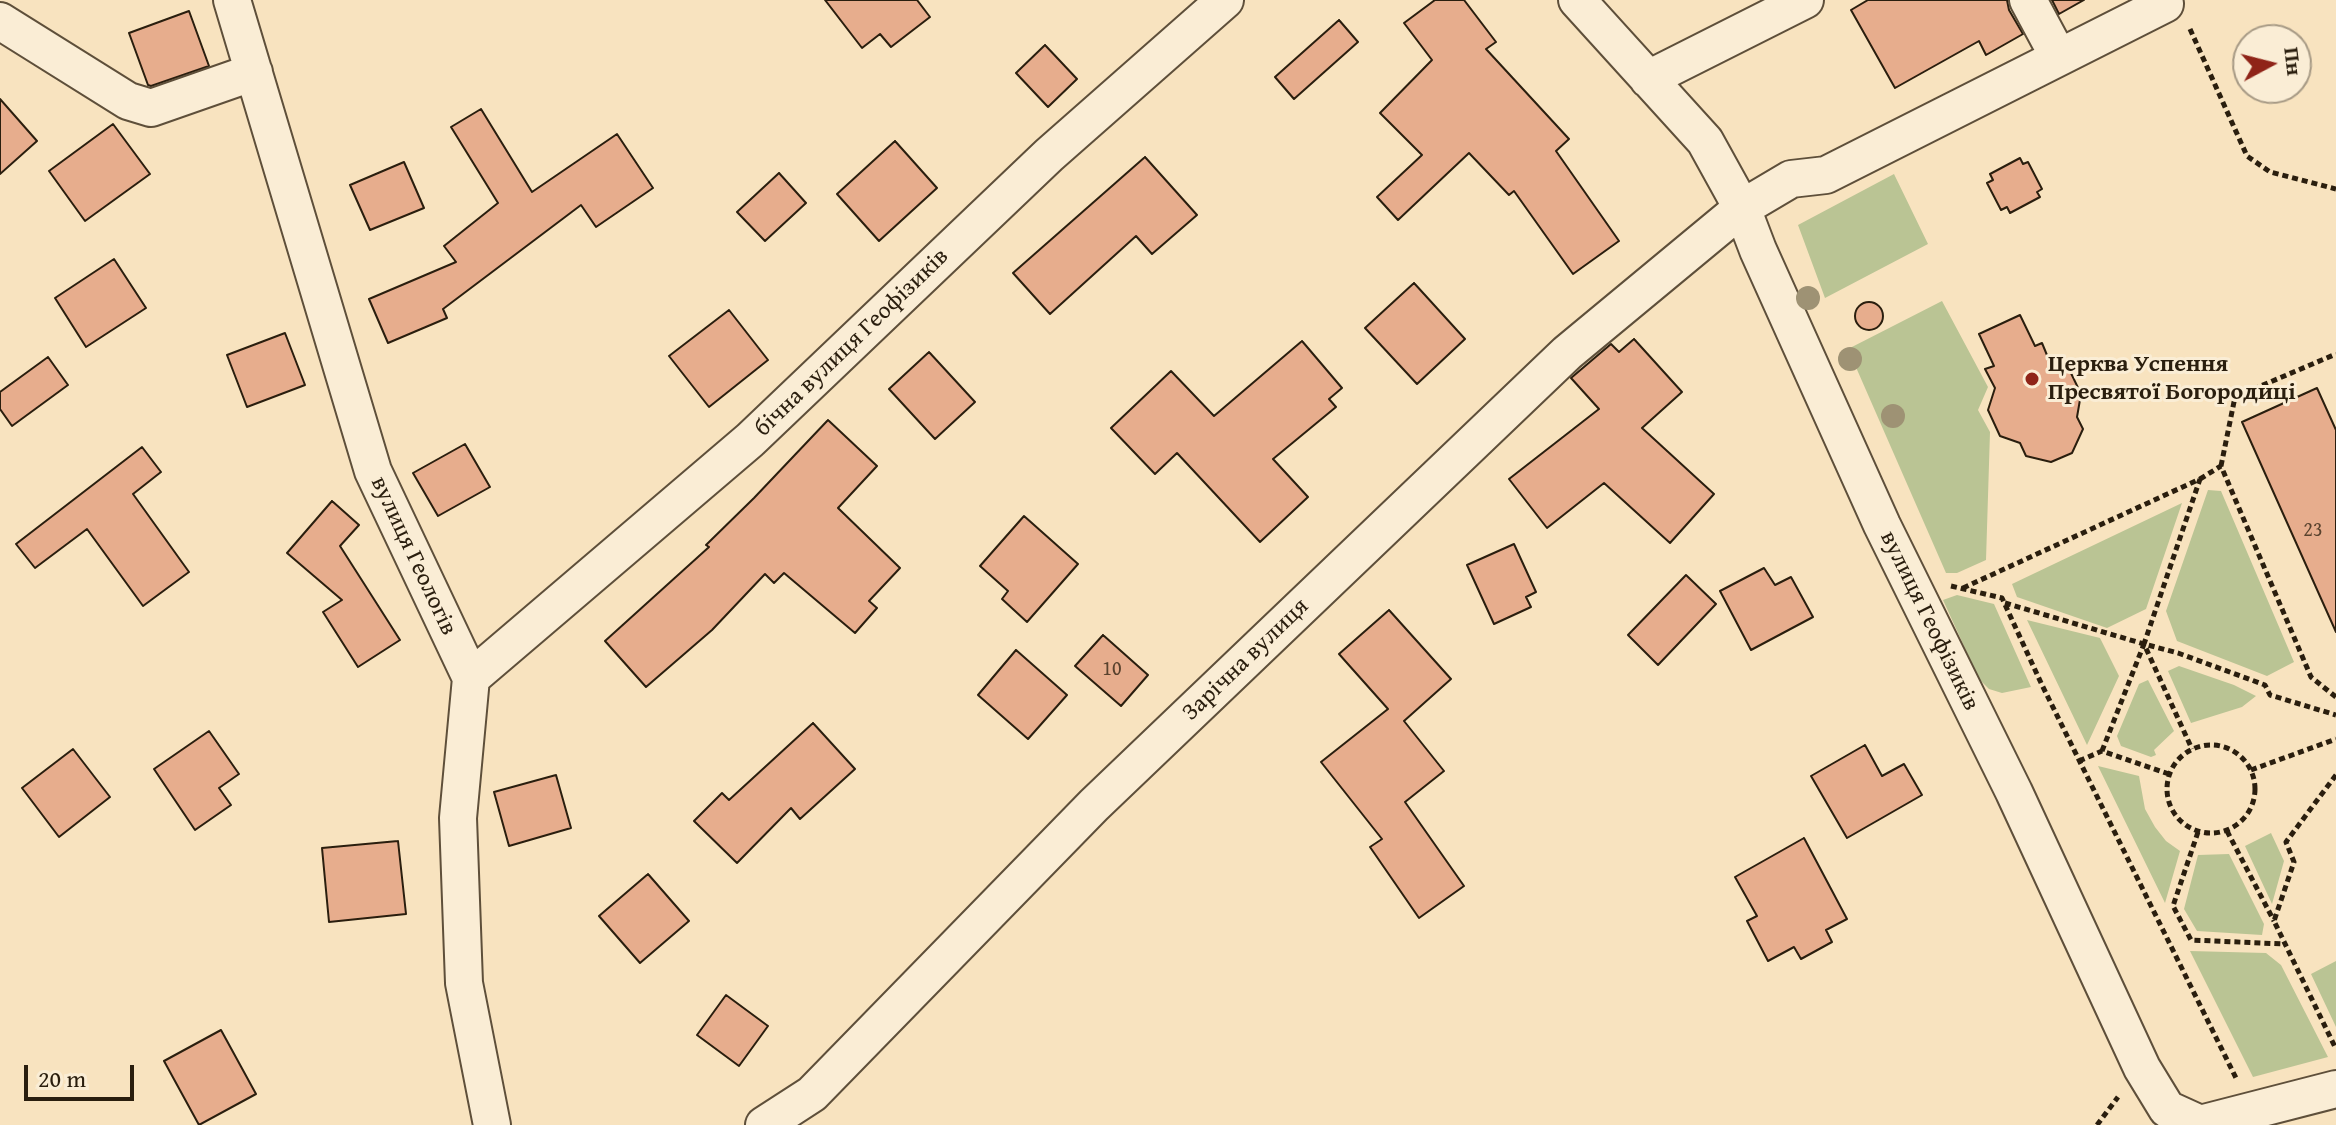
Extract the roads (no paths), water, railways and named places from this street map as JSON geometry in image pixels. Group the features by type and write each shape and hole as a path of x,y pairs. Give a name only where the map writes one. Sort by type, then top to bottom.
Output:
{"street":[{"name":"вулиця Геологів","path":"232,0 373,471 471,678"},
{"name":"бічна вулиця Геофізиків","path":"471,678 750,440 1049,155 1225,0"},
{"name":"вулиця Геофізиків","path":"1577,0 1705,141 1742,208 1882,525 2014,792 2142,1068 2167,1109 2200,1124 2336,1089"},
{"path":"1648,79 1805,0"},
{"path":"2028,0 2058,56"},
{"name":"Зарічна вулиця","path":"764,1125 812,1094 1094,805 1567,353 1742,208 1791,179 1826,175 2058,56 2175,15"},
{"path":"0,21 128,101 151,108 254,72"},
{"path":"471,678 458,818 464,983 492,1125"}],"place":[{"name":"Церква Успення Пресвятої Богородиці","path":"2032,379"}]}
